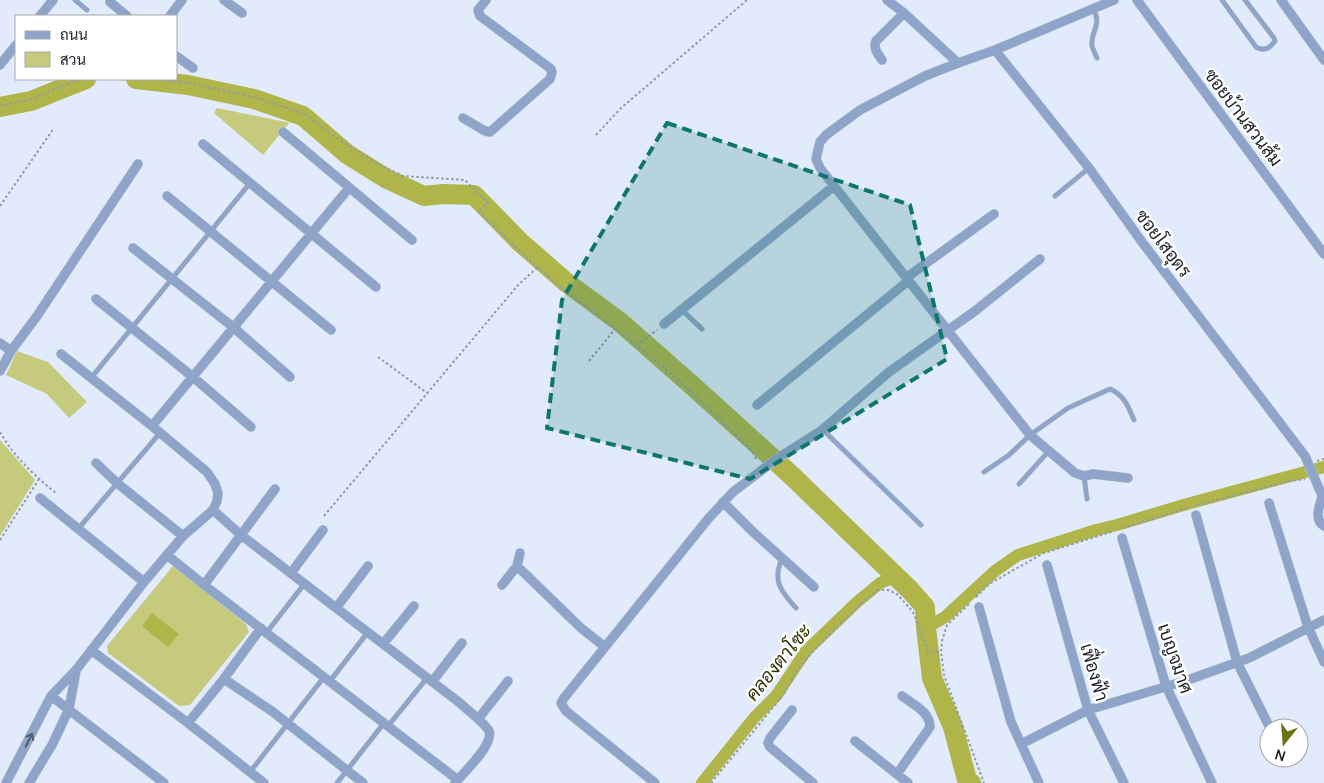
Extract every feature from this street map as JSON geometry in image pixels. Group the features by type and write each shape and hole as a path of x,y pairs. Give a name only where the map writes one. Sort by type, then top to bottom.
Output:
{"street":[{"path":"41,15 53,0"},
{"path":"171,15 182,0"},
{"path":"224,0 242,13"},
{"path":"463,118 484,132 490,132 550,79 551,75 551,69 480,16 478,10 486,0"},
{"path":"887,0 904,13 958,63"},
{"path":"1114,0 995,50 925,76 860,110 826,135 820,142 816,159 820,168 1030,435 1075,474 1128,478"},
{"name":"ซอยบ้านสวนส้ม","path":"1137,0 1324,254"},
{"path":"1281,0 1324,60"},
{"path":"110,2 126,15"},
{"path":"882,60 874,48 876,41 904,13"},
{"path":"0,65 15,46"},
{"name":"ซอยโสอุดร","path":"995,50 1089,168 1148,250 1306,456 1323,499"},
{"path":"178,57 193,68"},
{"path":"284,132 412,240"},
{"path":"203,144 376,287"},
{"path":"0,371 11,351 38,316 138,164"},
{"path":"664,324 834,186"},
{"path":"152,426 350,188"},
{"path":"167,196 330,330"},
{"path":"757,405 907,280 994,214"},
{"path":"133,248 233,327 290,377"},
{"path":"654,783 566,712 561,704 723,502 778,458 822,430 889,372 975,311 1040,259"},
{"path":"96,299 192,376 251,427"},
{"path":"0,343 11,351"},
{"path":"6,783 51,696 76,670 144,582 183,536 213,510 218,493 215,484 207,472 160,432 61,354"},
{"path":"96,463 117,483 183,536"},
{"path":"204,585 275,489"},
{"path":"40,498 144,582"},
{"path":"1323,499 1318,520 1324,526"},
{"path":"723,502 814,587"},
{"path":"1269,503 1308,627 1324,662"},
{"path":"168,555 456,782 485,748 489,740 488,731 478,719 384,644 241,535 213,510"},
{"path":"1196,515 1237,662 1265,718"},
{"path":"291,573 323,530"},
{"name":"เบญจมาศ","path":"1122,538 1166,686 1212,783"},
{"path":"502,585 517,566 520,553"},
{"name":"เฟื่องฟ้า","path":"1047,564 1088,710 1124,783"},
{"path":"336,608 368,566"},
{"path":"517,566 581,628 605,647"},
{"path":"384,644 414,606"},
{"path":"979,607 1011,722 1039,783"},
{"path":"1021,744 1088,710 1249,658 1324,620"},
{"path":"188,723 264,630"},
{"path":"430,680 462,643"},
{"path":"91,650 264,783"},
{"path":"29,783 52,745 69,709 76,670"},
{"path":"223,680 236,686 288,724 363,783"},
{"path":"478,719 508,681"},
{"path":"51,696 164,783"},
{"path":"897,774 930,728 930,720 926,714 902,696"},
{"path":"792,710 768,743 770,747 813,783"},
{"path":"855,741 908,783"}],"lane":[{"path":"75,0 87,10"},
{"path":"1222,0 1256,47 1260,50 1265,50 1272,45 1274,38 1245,0"},
{"path":"1093,9 1097,15 1097,22 1092,45 1097,58"},
{"path":"1055,196 1089,168"},
{"path":"91,378 250,183"},
{"path":"682,310 702,329"},
{"path":"984,472 1009,455 1030,435 1068,408 1110,389 1118,392 1123,397 1134,420"},
{"path":"822,430 921,525"},
{"path":"78,529 160,432"},
{"path":"1019,484 1048,452"},
{"path":"1084,476 1087,499"},
{"path":"782,558 777,574 778,583 796,608"},
{"path":"264,630 305,583"},
{"path":"250,772 288,724 368,632"},
{"path":"337,783 386,725 430,680"}],"path":[{"path":"596,135 620,109 747,0"},
{"path":"0,106 31,100 78,80"},
{"path":"163,80 189,83 254,97 303,113 331,134 376,163 403,176 466,180 488,203 478,211 538,267 580,302 616,328 699,400 755,455"},
{"path":"0,206 54,128"},
{"path":"324,516 519,284 538,267"},
{"path":"636,345 664,324"},
{"path":"589,361 616,328"},
{"path":"378,357 427,393"},
{"path":"0,432 22,462 58,494"},
{"path":"984,783 944,675 940,652 947,625 989,584 1044,553 1184,508 1289,481 1314,478"},
{"path":"0,540 39,479"},
{"path":"711,783 784,694 798,669 817,647 866,599 879,590 888,590 897,594 913,612 929,652 940,652"}],"highlighted area":[{"path":"667,123 910,205 947,359 750,479 547,428 562,300"}],"green space":[{"path":"217,108 289,123 263,155 214,113"},
{"path":"17,351 48,362 87,402 69,418 47,394 6,375"},
{"path":"0,440 35,480 0,536"},
{"path":"173,566 246,624 249,632 190,705 179,706 108,653 107,646"}],"shaded area":[{"path":"152,613 179,634 168,647 142,626"}],"waterway":[{"path":"0,107 31,101 84,80"},
{"path":"145,80 188,85 254,99 303,116 347,154 387,179 424,196 443,194 474,195 520,242 567,283 620,322 791,475 910,590 925,607 932,678 953,727 967,780 971,783"},
{"path":"926,628 945,617 995,571 1018,555 1096,530 1324,467"},
{"name":"คลองตาโซะ","path":"702,783 754,718 776,696 806,651 856,603 880,583 895,577"}]}
